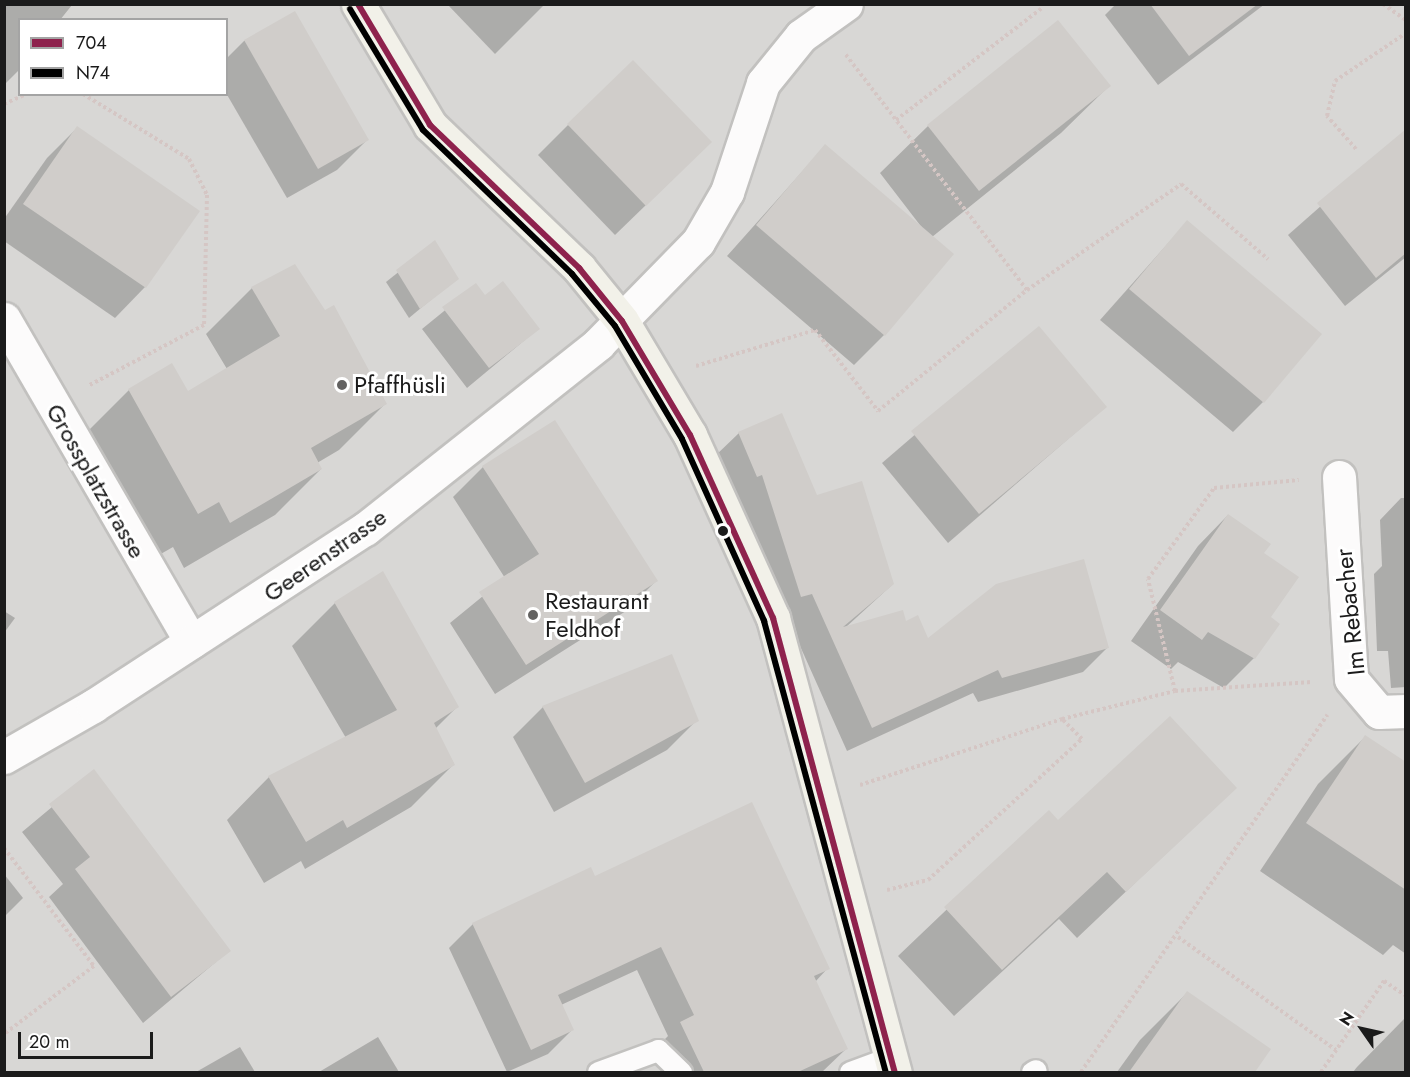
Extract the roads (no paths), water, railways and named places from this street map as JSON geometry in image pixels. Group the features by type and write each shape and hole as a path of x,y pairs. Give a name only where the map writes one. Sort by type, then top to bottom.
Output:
{"street":[{"path":"358,4 430,125 579,268 622,321 690,435 773,618 893,1065"},
{"name":"Geerenstrasse","path":"4,757 191,642 365,530 508,419 622,321 698,242 727,192 763,83 801,36 834,14"},
{"name":"Grossplatzstrasse","path":"4,319 191,642"},
{"name":"Im Rebacher","path":"1339,477 1351,679 1379,712 1406,711"}],"lane":[{"path":"598,1072 658,1050 681,1072"},
{"path":"850,1072 893,1065"}],"place":[{"name":"Pfaffhüsli","path":"342,385"},
{"name":"Restaurant Feldhof","path":"533,615"}]}
